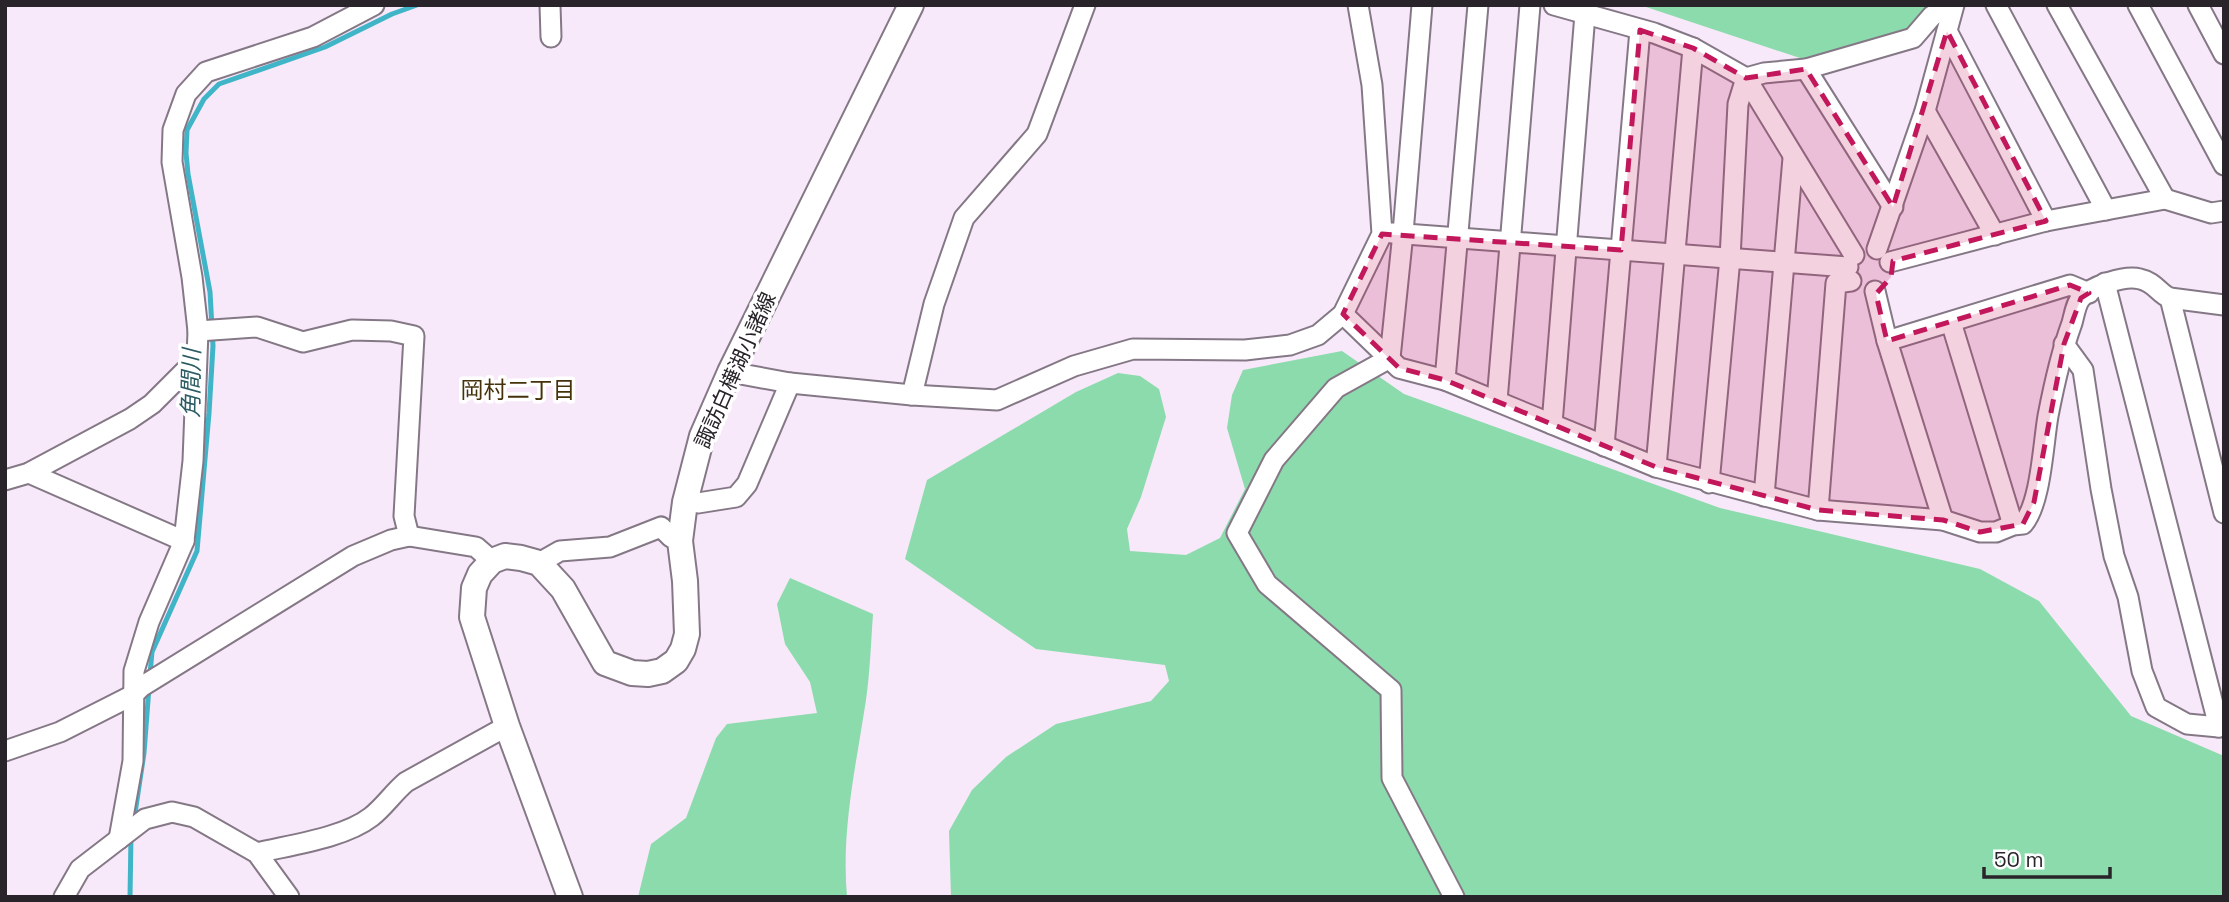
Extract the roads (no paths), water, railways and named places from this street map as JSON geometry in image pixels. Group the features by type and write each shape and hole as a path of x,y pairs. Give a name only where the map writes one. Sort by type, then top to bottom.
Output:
{"main road":[{"name":"諏訪白樺湖小諸線","path":"540,563 563,589 605,663 632,673 648,674 662,671 676,661 687,634 680,541 688,491 702,436 730,372 911,5"},
{"path":"540,563 505,556 492,561 480,574 474,589 472,617 507,726 570,897"}],"street":[{"path":"120,838 133,761 137,691 134,671 149,622 184,541 197,368 209,330 192,276 172,162 173,130 186,94 206,72 313,37 374,5"},
{"path":"550,5 551,37"},
{"path":"912,395 934,304 964,218 1037,134 1085,5"},
{"path":"730,372 790,383 997,400 1074,366 1133,348 1245,350 1290,345 1318,335 1343,314 1382,234 1372,85 1358,5"},
{"path":"1390,358 1422,5"},
{"path":"1445,380 1478,5"},
{"path":"1497,401 1530,5"},
{"path":"1554,5 1693,48 1746,78 1793,158 1861,290 1875,291 1891,277 1884,256 1893,207 1925,111 1954,5"},
{"path":"1746,78 1764,73 1806,69 1913,38 1932,16 1949,5"},
{"path":"1996,5 2106,211"},
{"path":"2057,5 2165,200"},
{"path":"2138,5 2224,165"},
{"path":"2198,5 2224,54"},
{"path":"1552,424 1585,14"},
{"path":"1604,446 1640,30"},
{"path":"1947,31 2046,221"},
{"path":"1656,467 1693,48"},
{"path":"1806,69 1893,207"},
{"path":"1709,483 1730,258 1738,104 1746,78"},
{"path":"1925,111 1995,235"},
{"path":"1764,496 1793,158"},
{"path":"1818,510 1836,283 1866,248 1884,256 1995,235 2046,221 2165,200 2211,213 2224,211"},
{"path":"1382,234 1403,233 1851,268"},
{"path":"1343,314 1399,368 1445,380 1656,467 1818,510 1943,520 1980,532 2023,524 2030,516 2064,344 2081,298 2097,288 2124,278 2139,278 2157,285 2165,296 2170,298 2224,305"},
{"path":"1887,341 2070,285 2097,288"},
{"path":"2064,344 2083,370 2114,556 2128,597 2145,678 2156,707 2187,724 2221,726 2097,288"},
{"path":"1875,291 1887,341 1943,520"},
{"path":"2170,298 2224,513"},
{"path":"1951,322 2013,525"},
{"path":"209,330 257,327 303,342 352,330 391,331 414,336 404,516 409,536"},
{"path":"1390,358 1336,388 1274,460 1237,533 1267,584 1391,690 1392,778 1454,897"},
{"path":"5,480 29,472 130,419 152,404 186,370 197,368"},
{"path":"698,503 736,497 747,484 790,383"},
{"path":"29,472 184,541"},
{"path":"540,563 560,551 610,547 661,527 671,537 680,541"},
{"path":"5,751 60,732 137,691 354,556 391,540 409,536 476,547 492,561"},
{"path":"257,853 339,832 363,822 373,816 391,794 406,782 507,726"},
{"path":"64,897 80,869 143,820 172,812 194,817 257,853 289,897"}],"waterway":[{"name":"角間川","path":"150,674 152,652 197,551 209,413 213,346 210,292 188,174 187,130 204,99 219,84 325,47 392,14 417,5"},
{"name":"角間川","path":"134,820 144,753 149,687"},
{"name":"角間川","path":"130,897 131,836"}],"district":[{"name":"岡村二丁目","path":"518,390"}]}
